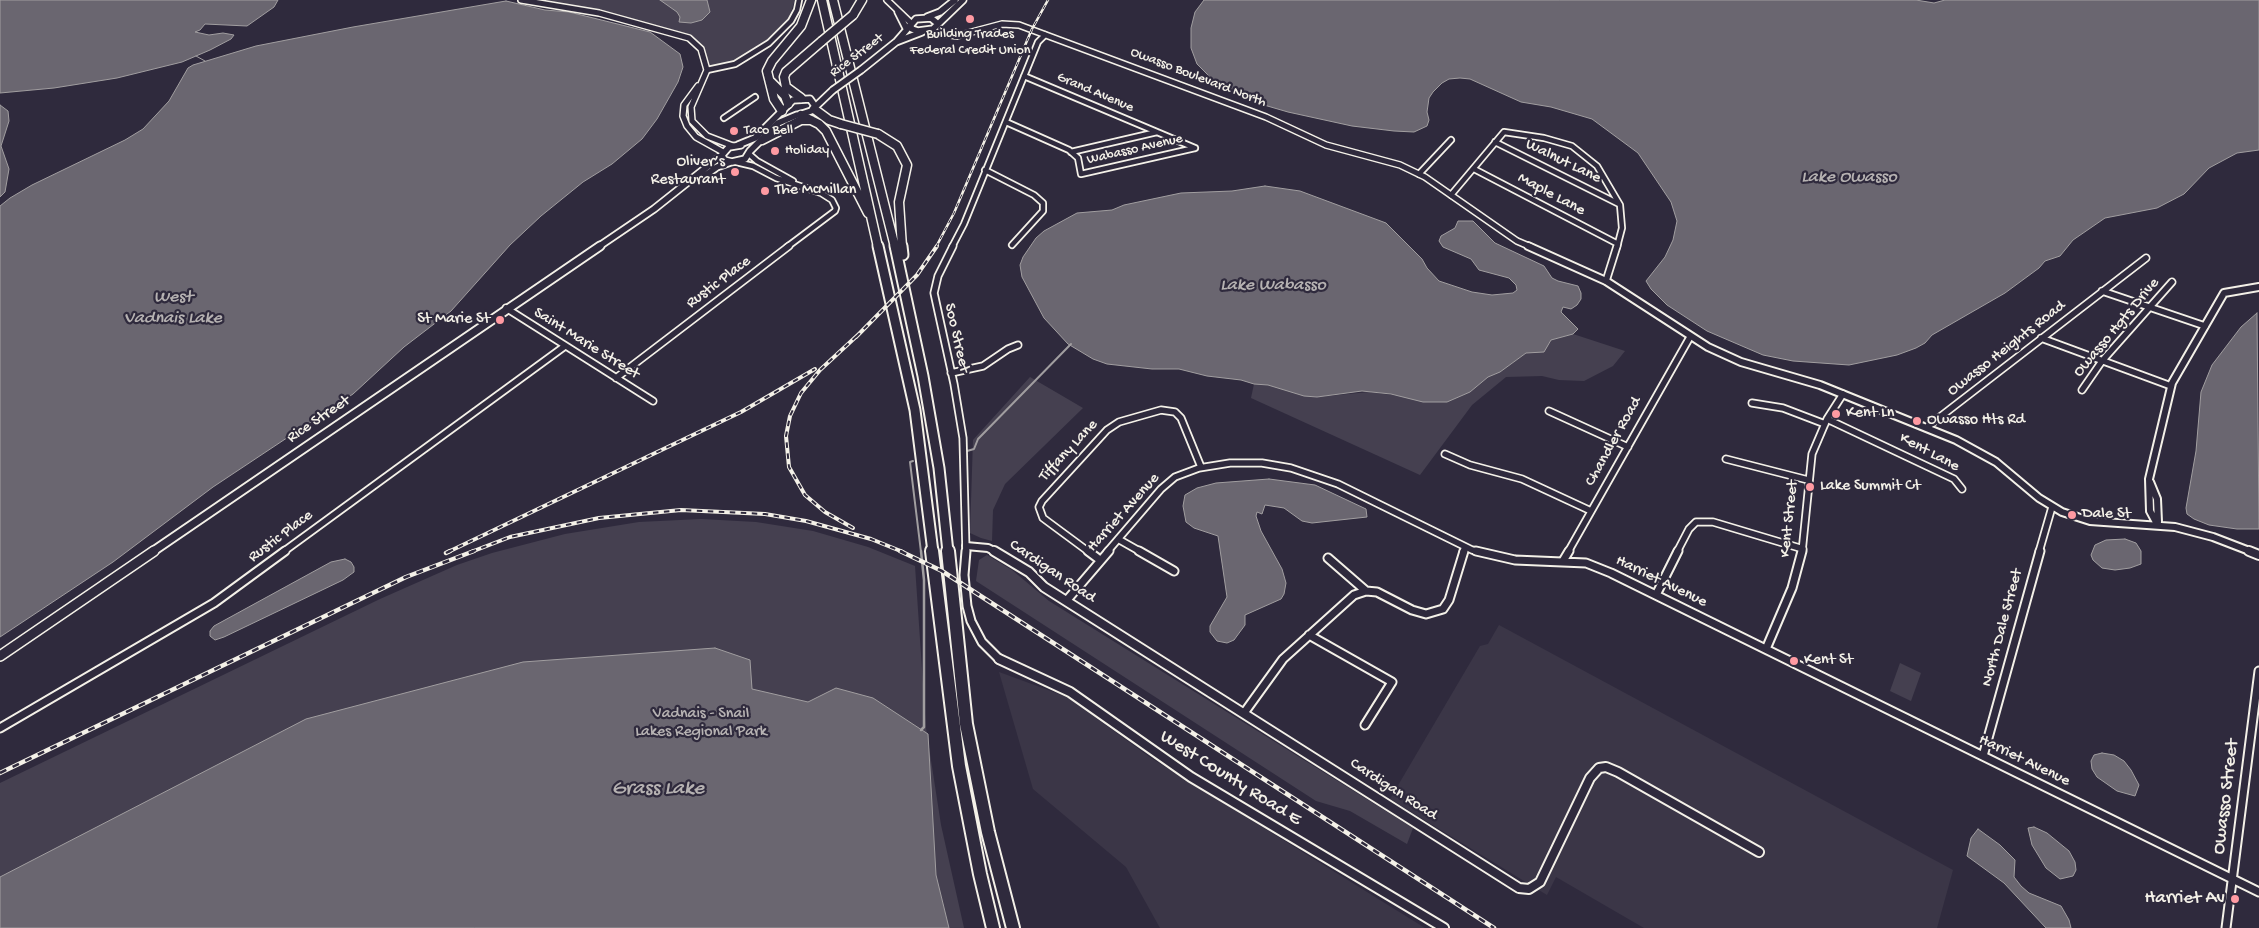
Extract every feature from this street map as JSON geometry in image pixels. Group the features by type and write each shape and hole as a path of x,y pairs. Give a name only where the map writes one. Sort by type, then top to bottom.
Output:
{"highway":[{"path":"785,107 775,100 766,75 772,61 802,26 811,0"},
{"path":"822,0 915,410 959,766 978,865 993,928"},
{"path":"833,0 902,276 924,376 939,468 966,724 988,832 1013,928"},
{"path":"804,98 793,94 786,87 784,77 786,72 853,15 862,0"},
{"path":"814,108 826,119 878,134 897,146 903,154 907,165 898,211 903,262 902,276"},
{"path":"799,115 820,124 826,132 874,225"},
{"path":"762,140 802,120 813,120"}],"main road":[{"path":"909,25 940,12 955,0"},
{"path":"925,17 934,19 936,24 964,0"},
{"path":"898,11 915,30 924,31"},
{"name":"Rice Street","path":"896,42 936,24"},
{"name":"Rice Street","path":"799,115 814,108 832,90 896,42 909,25"},
{"name":"Rice Street","path":"785,107 804,98 832,90"},
{"path":"804,98 813,101 814,108"},
{"path":"736,146 756,138 785,107 788,112 799,115"},
{"path":"736,146 746,147 750,152 778,123 799,115"},
{"name":"Rice Street","path":"654,209 723,153 736,146"},
{"name":"Rice Street","path":"0,656 506,308 714,169 745,159 750,152"},
{"path":"723,153 724,160 734,162"}],"street":[{"path":"521,0 571,7 616,17 689,38 701,49 706,73 691,107 692,121 696,127 709,137 736,146"},
{"path":"706,73 732,65 770,43 790,22 797,10 798,0"},
{"path":"887,0 898,11 925,17"},
{"name":"Owasso Boulevard North","path":"936,24 949,32 965,33"},
{"name":"Owasso Boulevard North","path":"924,31 955,36 1010,24 1019,25 1266,117 1326,145 1400,165 1419,174 1517,241 1606,281 1690,337 1730,358 1809,381 1927,427 1974,449 1996,462 2052,507 2071,516 2090,521 2158,524 2201,533 2259,555"},
{"name":"Soo Street","path":"1000,659 982,642 971,621 965,590 966,546 963,438 935,301 935,285 964,224 1038,42 1045,35"},
{"name":"Grand Avenue","path":"1024,76 1194,148"},
{"path":"701,82 684,105 683,116 690,131 696,137 723,153"},
{"path":"724,118 755,97"},
{"path":"1006,122 1071,152 1156,132"},
{"path":"1451,195 1504,132 1544,138 1572,146 1597,166 1620,204 1622,228 1606,281"},
{"path":"1419,174 1452,140"},
{"name":"Walnut Lane","path":"1495,142 1620,204"},
{"name":"Wabasso Avenue","path":"1071,152 1080,162 1081,174 1194,148"},
{"path":"750,152 757,161 782,173 798,185"},
{"path":"734,162 753,166 798,185"},
{"name":"Maple Lane","path":"1474,168 1618,244"},
{"path":"985,170 1026,191 1043,203 1043,212 1012,245"},
{"name":"Rustic Place","path":"616,378 833,213 836,208 828,197 798,185"},
{"name":"Owasso Heights Road","path":"1927,427 2146,258"},
{"name":"Owasso Hgts Drive","path":"2082,390 2102,361 2172,282"},
{"path":"2158,524 2150,511 2149,479 2171,386 2224,293 2259,287"},
{"path":"2102,291 2205,326"},
{"name":"Saint Marie Street","path":"506,308 653,401"},
{"name":"Chandler Road","path":"1563,561 1690,337"},
{"path":"2041,338 2171,386"},
{"path":"951,373 983,366 1008,349 1018,345"},
{"name":"Rustic Place","path":"0,728 234,589 565,346"},
{"name":"Kent Street","path":"1766,649 1792,588 1803,550 1808,480 1812,454 1826,421 1843,394"},
{"name":"Kent Lane","path":"1752,403 1783,408 1826,421 1954,479 1962,489"},
{"name":"Tiffany Lane","path":"1100,560 1043,518 1038,511 1042,501 1107,430 1128,419 1161,410 1175,412 1180,417 1201,467"},
{"path":"1549,411 1628,447"},
{"path":"1446,454 1470,465 1522,479 1591,511"},
{"path":"1726,459 1808,480"},
{"name":"Harriet Avenue","path":"1066,600 1168,483 1183,473 1201,467 1230,463 1262,463 1308,472 1338,484 1465,547 1508,559 1586,563 1597,567 2259,892"},
{"name":"North Dale Street","path":"1983,756 2052,507"},
{"path":"1656,595 1689,529 1696,522 1713,522 1803,550"},
{"path":"1118,539 1174,571"},
{"name":"Cardigan Road","path":"966,546 988,548 1011,560 1029,572 1044,587 1519,888 1529,889 1536,887 1540,882 1590,778 1598,768 1606,767 1618,772 1759,852"},
{"path":"1244,714 1283,659 1354,595 1366,591 1383,594 1419,612 1438,612 1443,609 1449,600 1465,547"},
{"path":"1328,558 1366,591"},
{"path":"1309,635 1392,682 1365,725"},
{"name":"West County Road E","path":"1000,659 1070,692 1191,777 1444,928"},
{"name":"Owasso Street","path":"2226,928 2259,671"}],"shaded area":[{"path":"1499,625 1953,870 1937,928 1644,928 1556,877 1547,895 1390,799 1480,646 1488,644"},
{"path":"999,672 1067,697 1151,758 1425,928 1160,928 1126,867 1033,789"}],"green space":[{"path":"538,0 794,0 794,2 789,19 772,38 736,61 713,67 710,65 701,44 686,34 604,12"},
{"path":"1573,334 1625,351 1613,366 1584,381 1559,380 1542,376 1506,377 1472,405 1420,475 1251,398 1254,384 1268,385 1317,397 1369,392 1447,402 1470,392 1488,377 1500,372 1526,353 1548,345 1551,340"},
{"path":"1030,377 1083,408 1005,484 993,510 992,541 970,533 973,440"},
{"name":"Grass Lake","path":"701,519 756,522 813,531 868,547 915,566 926,728 941,825 964,928 0,928 0,783 380,599 457,565 492,553 565,534 639,522"},
{"path":"987,555 1012,570 1049,601 1413,828 1407,844 1350,811 1316,801 976,581 979,560"},
{"path":"1900,663 1921,673 1911,701 1890,691"}],"water":[{"path":"0,0 278,0 274,7 247,26 205,24 200,30 195,32 209,35 223,33 234,35 231,39 210,50 182,62 117,78 54,88 0,93"},
{"path":"660,0 707,0 710,12 702,20 691,23 679,22 680,17 677,12"},
{"name":"Lake Owasso","path":"1204,0 1916,0 1934,3 1945,0 2259,0 2259,150 2237,153 2209,168 2184,194 2157,208 2105,218 2073,240 2060,256 2045,261 2039,268 2005,293 1932,335 1925,343 1916,348 1897,355 1849,365 1793,361 1763,355 1707,331 1667,305 1651,289 1646,281 1665,257 1673,240 1677,221 1671,202 1638,153 1592,119 1551,107 1521,102 1470,79 1460,78 1449,79 1433,92 1429,98 1427,112 1429,120 1427,126 1414,132 1352,126 1264,105 1214,81 1197,64 1191,48 1191,28 1195,12"},
{"name":"West Vadnais Lake","path":"506,1 545,10 569,12 650,32 680,54 683,67 678,82 657,119 642,139 612,164 583,182 541,216 510,245 451,311 404,347 353,394 213,487 113,562 0,637 0,206 32,185 125,140 143,129 169,101 188,68 193,65 256,46 353,27"},
{"path":"0,105 8,111 9,121 1,146 9,169 5,192 0,197"},
{"name":"Lake Wabasso","path":"1265,186 1300,191 1386,223 1422,259 1427,268 1439,281 1472,292 1492,295 1513,293 1517,290 1516,285 1509,278 1479,270 1471,259 1443,247 1439,241 1441,236 1455,228 1458,221 1473,221 1495,243 1544,266 1552,278 1578,286 1581,299 1571,309 1563,307 1561,312 1578,329 1573,334 1551,340 1544,352 1526,353 1500,372 1488,377 1470,392 1447,402 1423,402 1391,394 1362,391 1317,397 1304,396 1268,385 1207,376 1179,369 1152,369 1107,364 1093,359 1068,344 1044,318 1022,277 1020,265 1036,238 1044,231 1077,213 1112,210 1124,205 1181,193 1232,191"},
{"path":"2257,313 2259,529 2237,529 2209,525 2187,514 2186,508 2196,451 2201,392 2212,365 2241,327"},
{"path":"1269,479 1315,485 1366,509 1367,517 1312,523 1302,521 1284,508 1265,505 1262,514 1257,512 1256,516 1261,531 1282,569 1286,583 1284,594 1281,599 1245,615 1245,625 1234,640 1227,643 1217,641 1210,632 1210,626 1227,597 1218,536 1194,528 1186,522 1183,506 1185,495 1197,488 1216,483"},
{"path":"2125,539 2136,543 2141,551 2141,564 2115,570 2102,568 2093,560 2091,555 2095,545 2106,540"},
{"path":"345,559 351,562 354,572 343,580 224,637 215,640 210,636 210,631 214,626 331,562"},
{"name":"Grass Lake","path":"715,648 750,660 752,689 808,702 836,688 873,698 928,734 936,875 949,928 0,928 0,877 306,719 523,662"},
{"path":"2102,753 2114,755 2124,761 2131,770 2139,785 2135,796 2117,791 2097,777 2092,769 2091,761 2094,755"},
{"path":"2034,827 2047,833 2069,851 2075,862 2076,870 2073,876 2060,879 2046,868 2032,845 2028,828"},
{"path":"1978,829 2000,845 2015,860 2014,877 2021,886 2029,893 2061,906 2071,928 2046,928 2004,883 1967,856 1971,838"}],"waterway":[{"path":"196,56 205,61"},
{"path":"967,451 974,449 978,439 1071,344"},
{"path":"913,461 910,462 921,552"},
{"path":"921,551 924,580 924,727 921,730"}],"railway":[{"path":"936,247 954,213 1032,29 1048,0"},
{"path":"859,334 917,275 937,246"},
{"path":"853,528 825,512 805,495 789,467 786,436 790,416 801,393 820,370 859,334"},
{"path":"856,337 859,334"},
{"path":"448,552 741,412 815,369"},
{"path":"471,552 510,537 599,518 681,510 765,514 806,521 871,539 903,552"},
{"path":"0,773 406,577 474,551"},
{"path":"900,551 942,571 1494,928"}],"place":[{"name":"Building Trades Federal Credit Union","path":"970,19"},
{"name":"Taco Bell","path":"734,131"},
{"name":"Holiday","path":"775,151"},
{"name":"Oliver’s Restaurant","path":"735,172"},
{"name":"The McMillan","path":"765,191"},
{"name":"St Marie St","path":"500,320"},
{"name":"Kent Ln","path":"1836,414"},
{"name":"Owasso Hts Rd","path":"1917,421"},
{"name":"Lake Summit Ct","path":"1810,487"},
{"name":"Dale St","path":"2072,515"},
{"name":"Kent St","path":"1794,661"},
{"name":"Harriet Av","path":"2235,899"}],"park label":[{"name":"Vadnais - Snail Lakes Regional Park","path":"701,724"}]}
